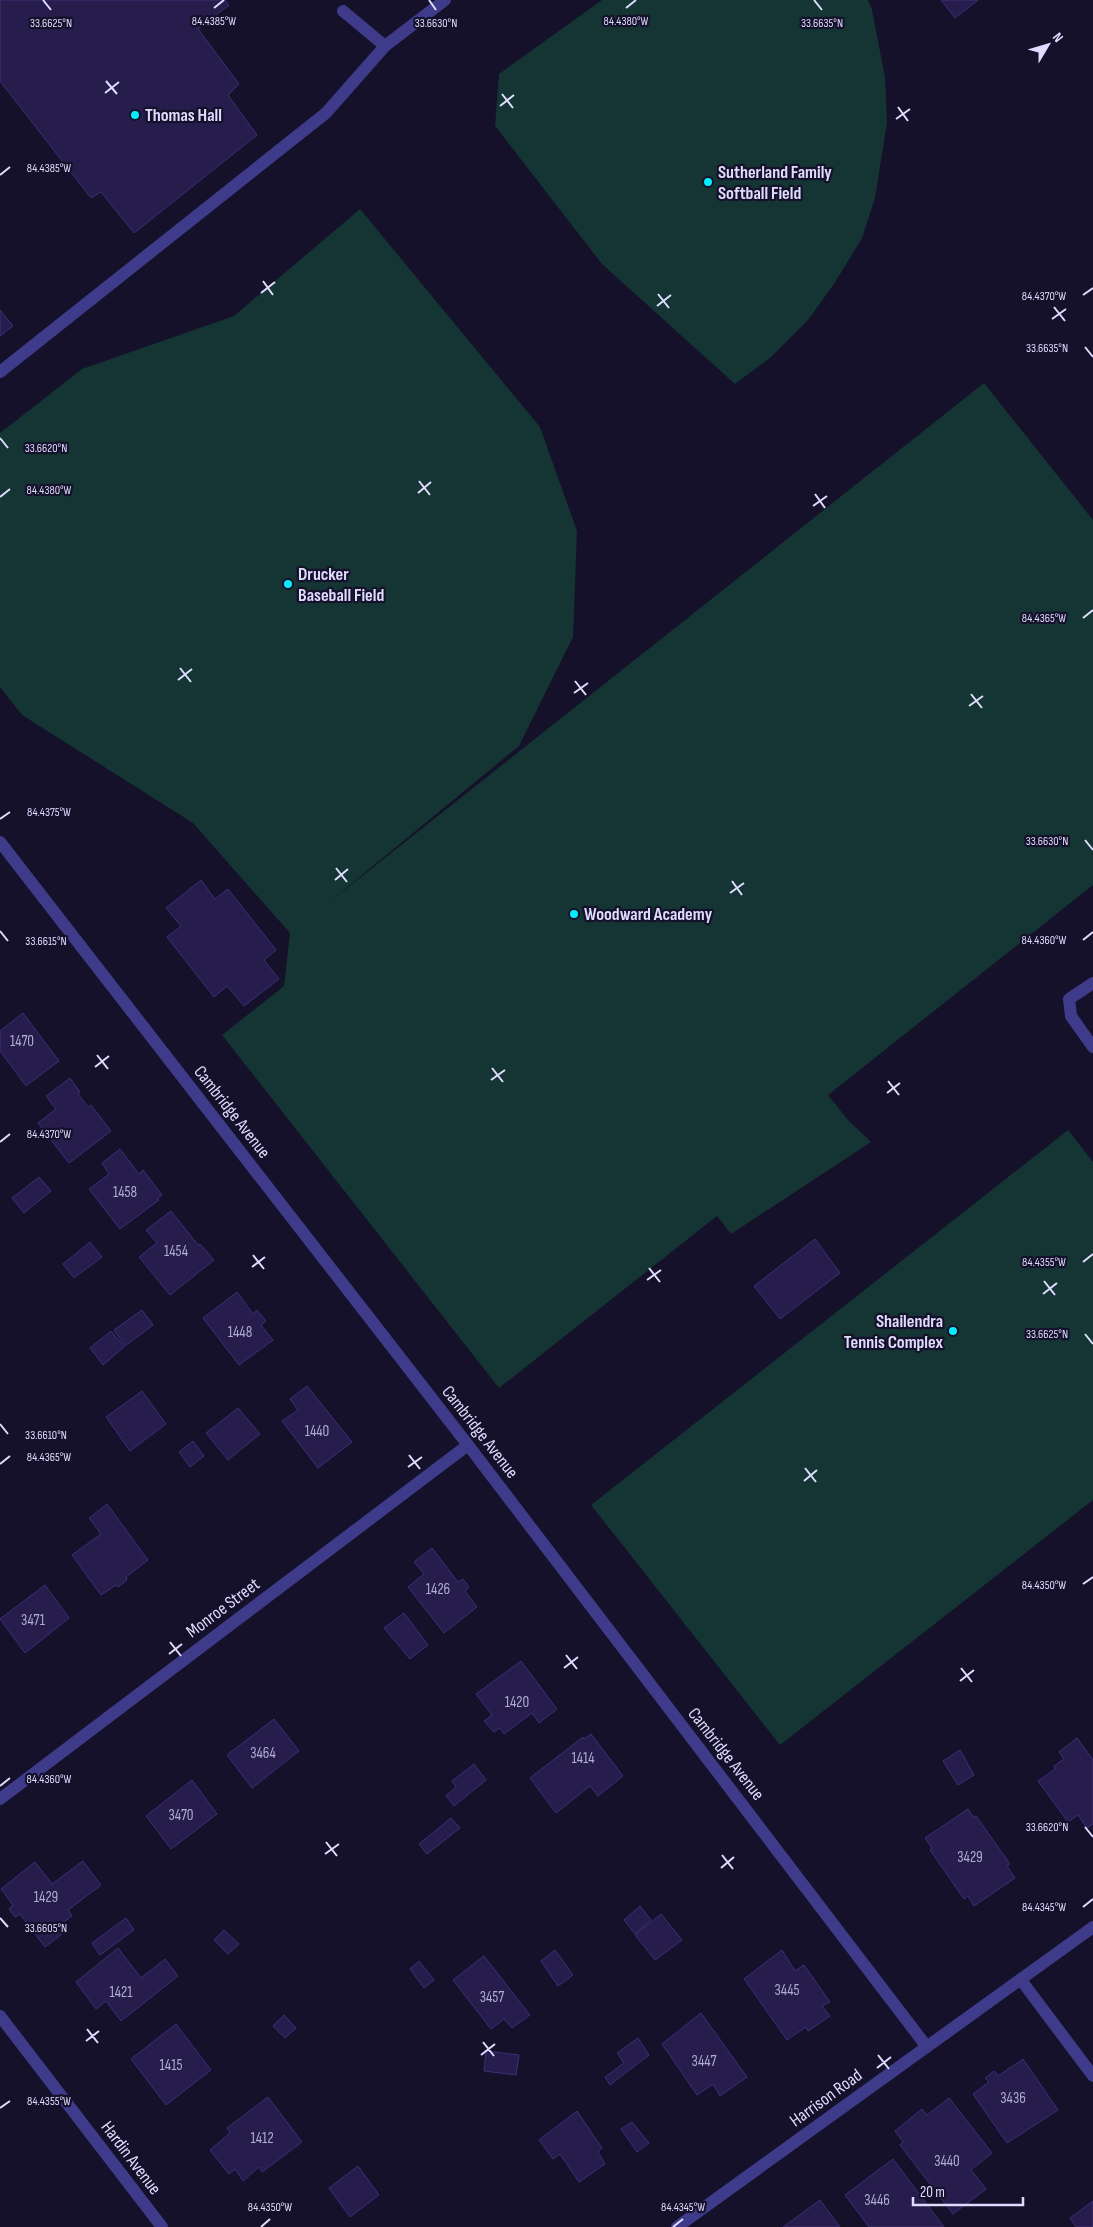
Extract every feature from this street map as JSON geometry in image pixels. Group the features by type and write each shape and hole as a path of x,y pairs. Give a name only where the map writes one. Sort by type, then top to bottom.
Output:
{"street":[{"path":"0,372 326,113 385,46 445,0"},
{"path":"343,11 385,46"},
{"name":"Cambridge Avenue","path":"0,842 468,1445 927,2047"},
{"path":"1093,983 1069,999 1071,1016 1093,1047"},
{"name":"Monroe Street","path":"0,1800 468,1445"},
{"name":"Harrison Road","path":"676,2227 1093,1927"},
{"path":"1021,1980 1093,2076"},
{"name":"Hardin Avenue","path":"0,2016 162,2227"}],"green space":[{"name":"Sutherland Family Softball Field","path":"602,0 868,0 872,10 885,77 887,123 875,198 862,238 834,284 808,320 771,357 735,384 602,264 495,126 499,74"},
{"path":"360,209 540,427 577,531 573,637 519,746 328,903 984,383 1093,520 1093,885 828,1095 848,1120 871,1142 731,1234 717,1216 499,1388 222,1035 284,986 290,933 193,823 22,715 0,687 0,433 82,369 234,316"},
{"name":"Shailendra Tennis Complex","path":"1068,1130 1093,1162 1093,1500 780,1745 591,1505"}],"building":[{"name":"Thomas Hall","path":"0,0 225,0 229,5 198,29 239,84 228,95 257,135 134,233 101,192 91,198 0,81"},
{"path":"941,0 978,0 955,18"},
{"path":"0,310 13,326 0,336"},
{"path":"201,880 215,899 228,889 276,950 264,960 279,979 244,1006 227,986 214,997 167,937 181,926 166,908"},
{"path":"23,1013 59,1061 26,1086 0,1051 0,1031"},
{"path":"70,1078 80,1092 78,1094 88,1107 91,1105 111,1131 69,1163 38,1123 56,1109 46,1096"},
{"path":"120,1149 139,1174 143,1170 162,1195 157,1199 159,1200 120,1229 89,1189 109,1174 102,1163"},
{"path":"39,1177 51,1191 24,1213 12,1198"},
{"path":"171,1211 198,1245 200,1244 214,1260 170,1295 139,1257 157,1243 146,1230"},
{"path":"815,1239 840,1273 780,1319 754,1286"},
{"path":"90,1242 102,1257 74,1278 63,1264"},
{"path":"237,1292 253,1314 257,1310 266,1321 261,1325 273,1340 239,1365 203,1318"},
{"path":"142,1310 153,1325 125,1346 114,1330"},
{"path":"111,1331 124,1347 103,1365 90,1348"},
{"path":"307,1386 352,1442 318,1468 282,1421 298,1410 290,1399"},
{"path":"142,1391 166,1424 130,1451 106,1417"},
{"path":"238,1408 260,1434 228,1460 206,1433"},
{"path":"193,1441 204,1456 190,1467 179,1452"},
{"path":"107,1504 148,1560 126,1577 127,1580 118,1587 116,1585 101,1595 72,1555 101,1534 89,1518"},
{"path":"432,1548 458,1582 463,1579 469,1587 465,1591 477,1607 444,1633 408,1587 424,1574 414,1562"},
{"path":"45,1585 69,1618 25,1653 0,1619"},
{"path":"404,1613 428,1645 410,1659 384,1628"},
{"path":"521,1661 557,1709 539,1723 532,1713 504,1734 500,1728 494,1732 484,1721 492,1715 476,1694"},
{"path":"274,1719 299,1751 252,1788 227,1755"},
{"path":"591,1734 623,1776 598,1796 590,1786 556,1813 530,1778 583,1737 584,1739"},
{"path":"1077,1738 1093,1760 1093,1824 1087,1828 1078,1815 1068,1822 1038,1781 1055,1769 1054,1766 1064,1759 1059,1752"},
{"path":"960,1750 974,1775 958,1785 943,1761"},
{"path":"474,1764 486,1780 454,1806 446,1796 456,1787 452,1781"},
{"path":"192,1780 217,1814 171,1849 146,1816"},
{"path":"968,1809 974,1818 976,1816 1010,1864 1007,1866 1015,1878 974,1906 968,1896 964,1899 930,1850 932,1848 925,1838"},
{"path":"451,1818 460,1828 427,1854 419,1844"},
{"path":"83,1861 101,1885 68,1910 72,1916 57,1927 62,1934 45,1947 20,1914 15,1917 9,1909 13,1905 1,1889 35,1862 52,1884"},
{"path":"640,1906 651,1920 635,1934 624,1920"},
{"path":"661,1914 682,1940 655,1960 635,1935"},
{"path":"126,1918 134,1930 100,1955 92,1943"},
{"path":"224,1930 239,1944 228,1954 214,1940"},
{"path":"118,1948 141,1978 165,1959 178,1976 121,2021 106,2001 96,2009 76,1982"},
{"path":"555,1950 573,1975 558,1986 541,1961"},
{"path":"782,1950 795,1971 804,1965 830,2002 822,2006 830,2016 808,2031 806,2027 787,2040 744,1979"},
{"path":"484,1956 530,2015 512,2028 504,2019 491,2029 453,1980"},
{"path":"419,1961 434,1980 424,1988 410,1969"},
{"path":"701,2013 747,2077 720,2096 713,2084 697,2095 662,2044"},
{"path":"284,2015 296,2028 285,2038 273,2026"},
{"path":"176,2024 211,2070 166,2105 131,2059"},
{"path":"638,2038 649,2055 610,2085 605,2077 624,2063 617,2053"},
{"path":"486,2051 519,2055 516,2075 484,2071"},
{"path":"1023,2059 1058,2110 1007,2143 973,2094 989,2082 985,2078 994,2071 998,2076"},
{"path":"268,2097 302,2142 262,2172 259,2167 243,2181 235,2169 229,2174 210,2150 230,2133 227,2128"},
{"path":"949,2098 992,2153 971,2170 986,2189 953,2214 900,2145 903,2142 895,2131 922,2109 927,2115"},
{"path":"577,2111 602,2148 598,2152 605,2164 579,2182 560,2154 553,2159 539,2140"},
{"path":"632,2122 649,2143 637,2152 621,2129"},
{"path":"893,2159 944,2227 869,2227 845,2195"},
{"path":"358,2166 379,2195 350,2217 329,2188"},
{"path":"820,2200 840,2227 783,2227"},
{"path":"1093,2201 1093,2227 1076,2227 1070,2218"}],"place":[{"name":"Thomas Hall","path":"135,115"},
{"name":"Sutherland Family Softball Field","path":"708,182"},
{"name":"Drucker Baseball Field","path":"288,584"},
{"name":"Woodward Academy","path":"574,914"},
{"name":"Shailendra Tennis Complex","path":"953,1331"}]}
